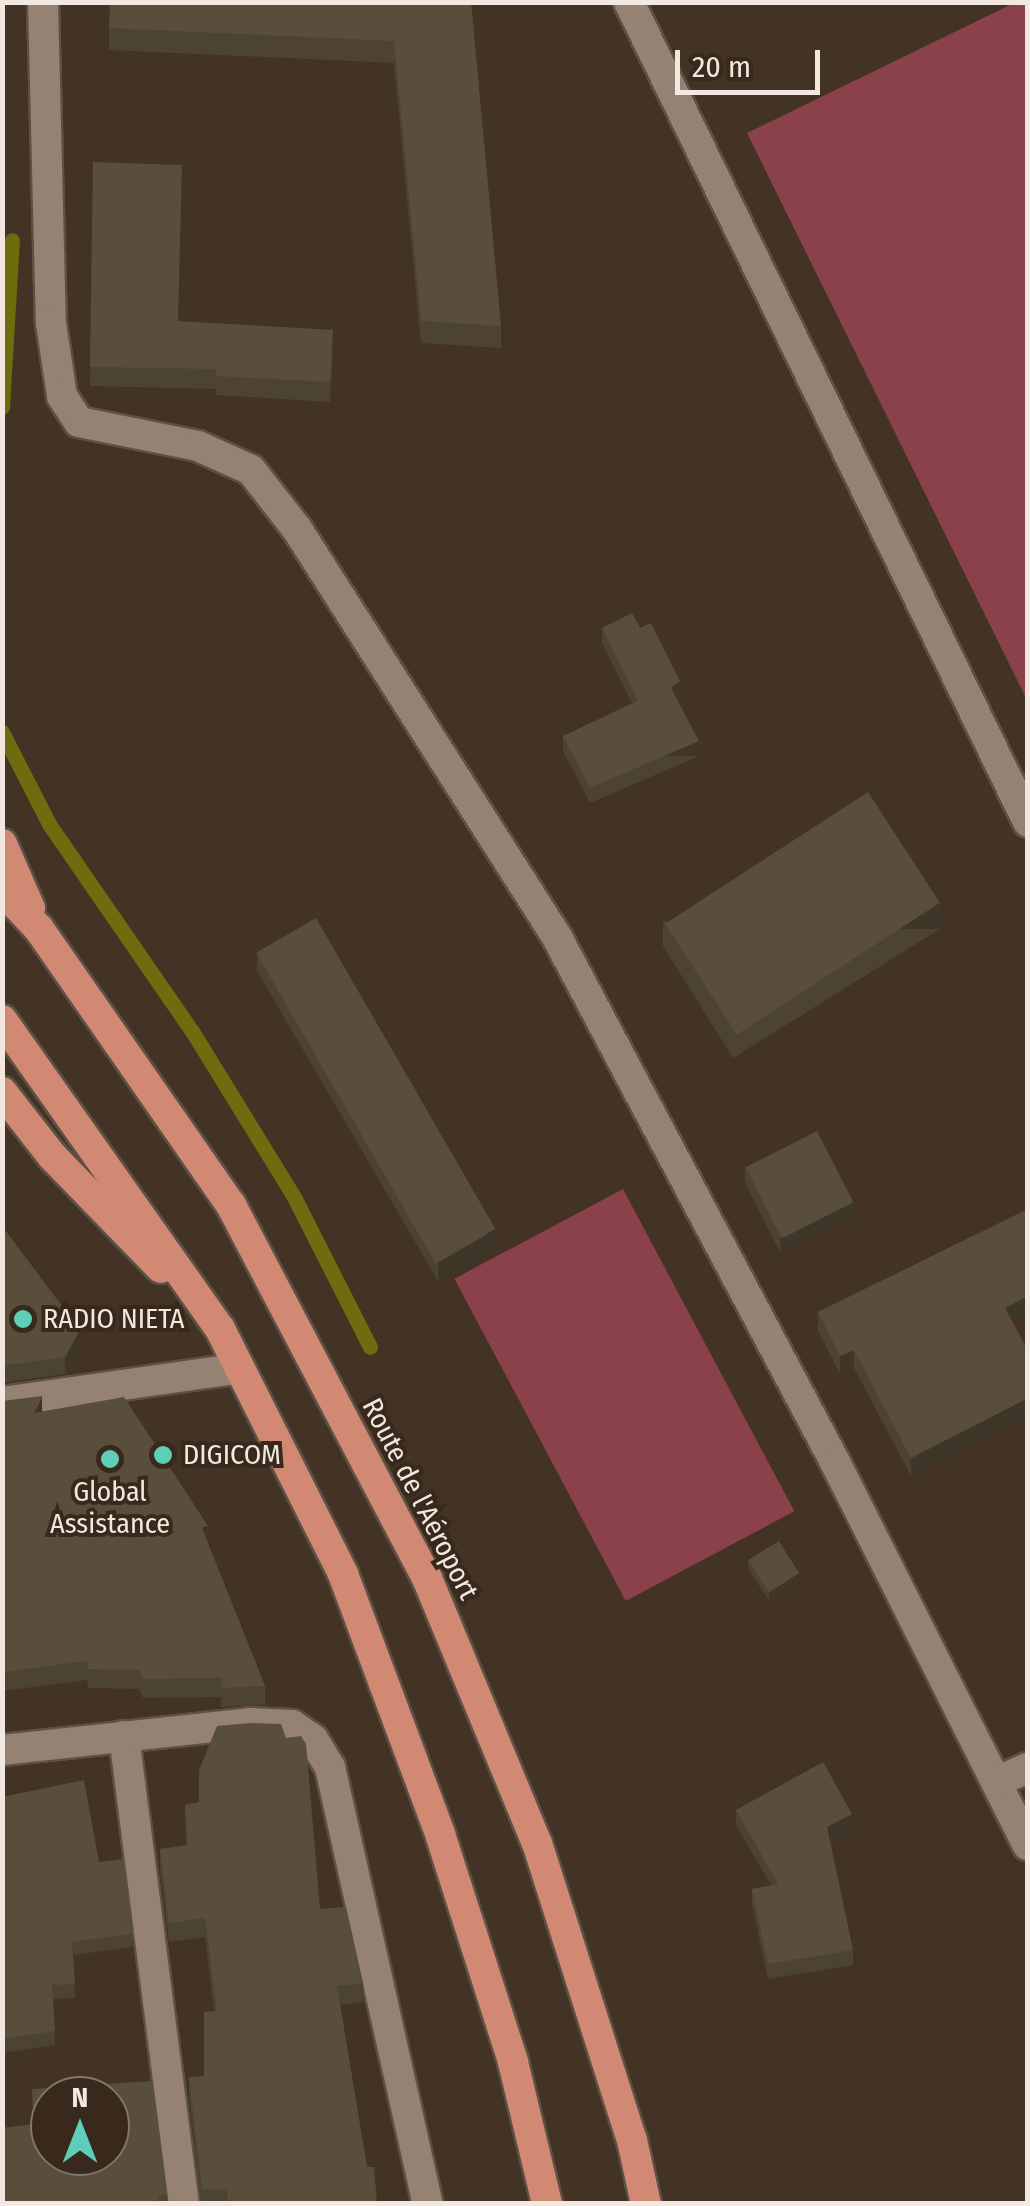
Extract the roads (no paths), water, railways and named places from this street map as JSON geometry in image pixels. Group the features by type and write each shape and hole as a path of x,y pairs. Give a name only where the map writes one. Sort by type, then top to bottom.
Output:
{"highway":[{"path":"2,844 39,929"},
{"name":"Route de l'Aéroport","path":"2,890 39,929 231,1205 427,1578 537,1843 632,2140 646,2204"},
{"path":"2,1020 220,1329 235,1369 342,1574 440,1834 513,2062 547,2204"},
{"path":"2,1092 52,1156 220,1329"}],"street":[{"path":"43,2 51,322 62,396 79,422 198,446 251,470 297,529 559,941 1028,1844"},
{"path":"629,2 1028,822"},
{"path":"2,1402 235,1369"},
{"path":"2,1750 250,1723 292,1726 313,1739 330,1767 428,2204"},
{"path":"124,1736 184,2204"},
{"path":"996,1782 1028,1768"}],"waterway":[{"path":"2,407 12,240"},
{"path":"2,732 49,824 192,1031 294,1197 370,1347"}],"place":[{"name":"RADIO NIETA","path":"23,1319"},
{"name":"DIGICOM","path":"163,1455"},
{"name":"Global Assistance","path":"110,1459"}]}
